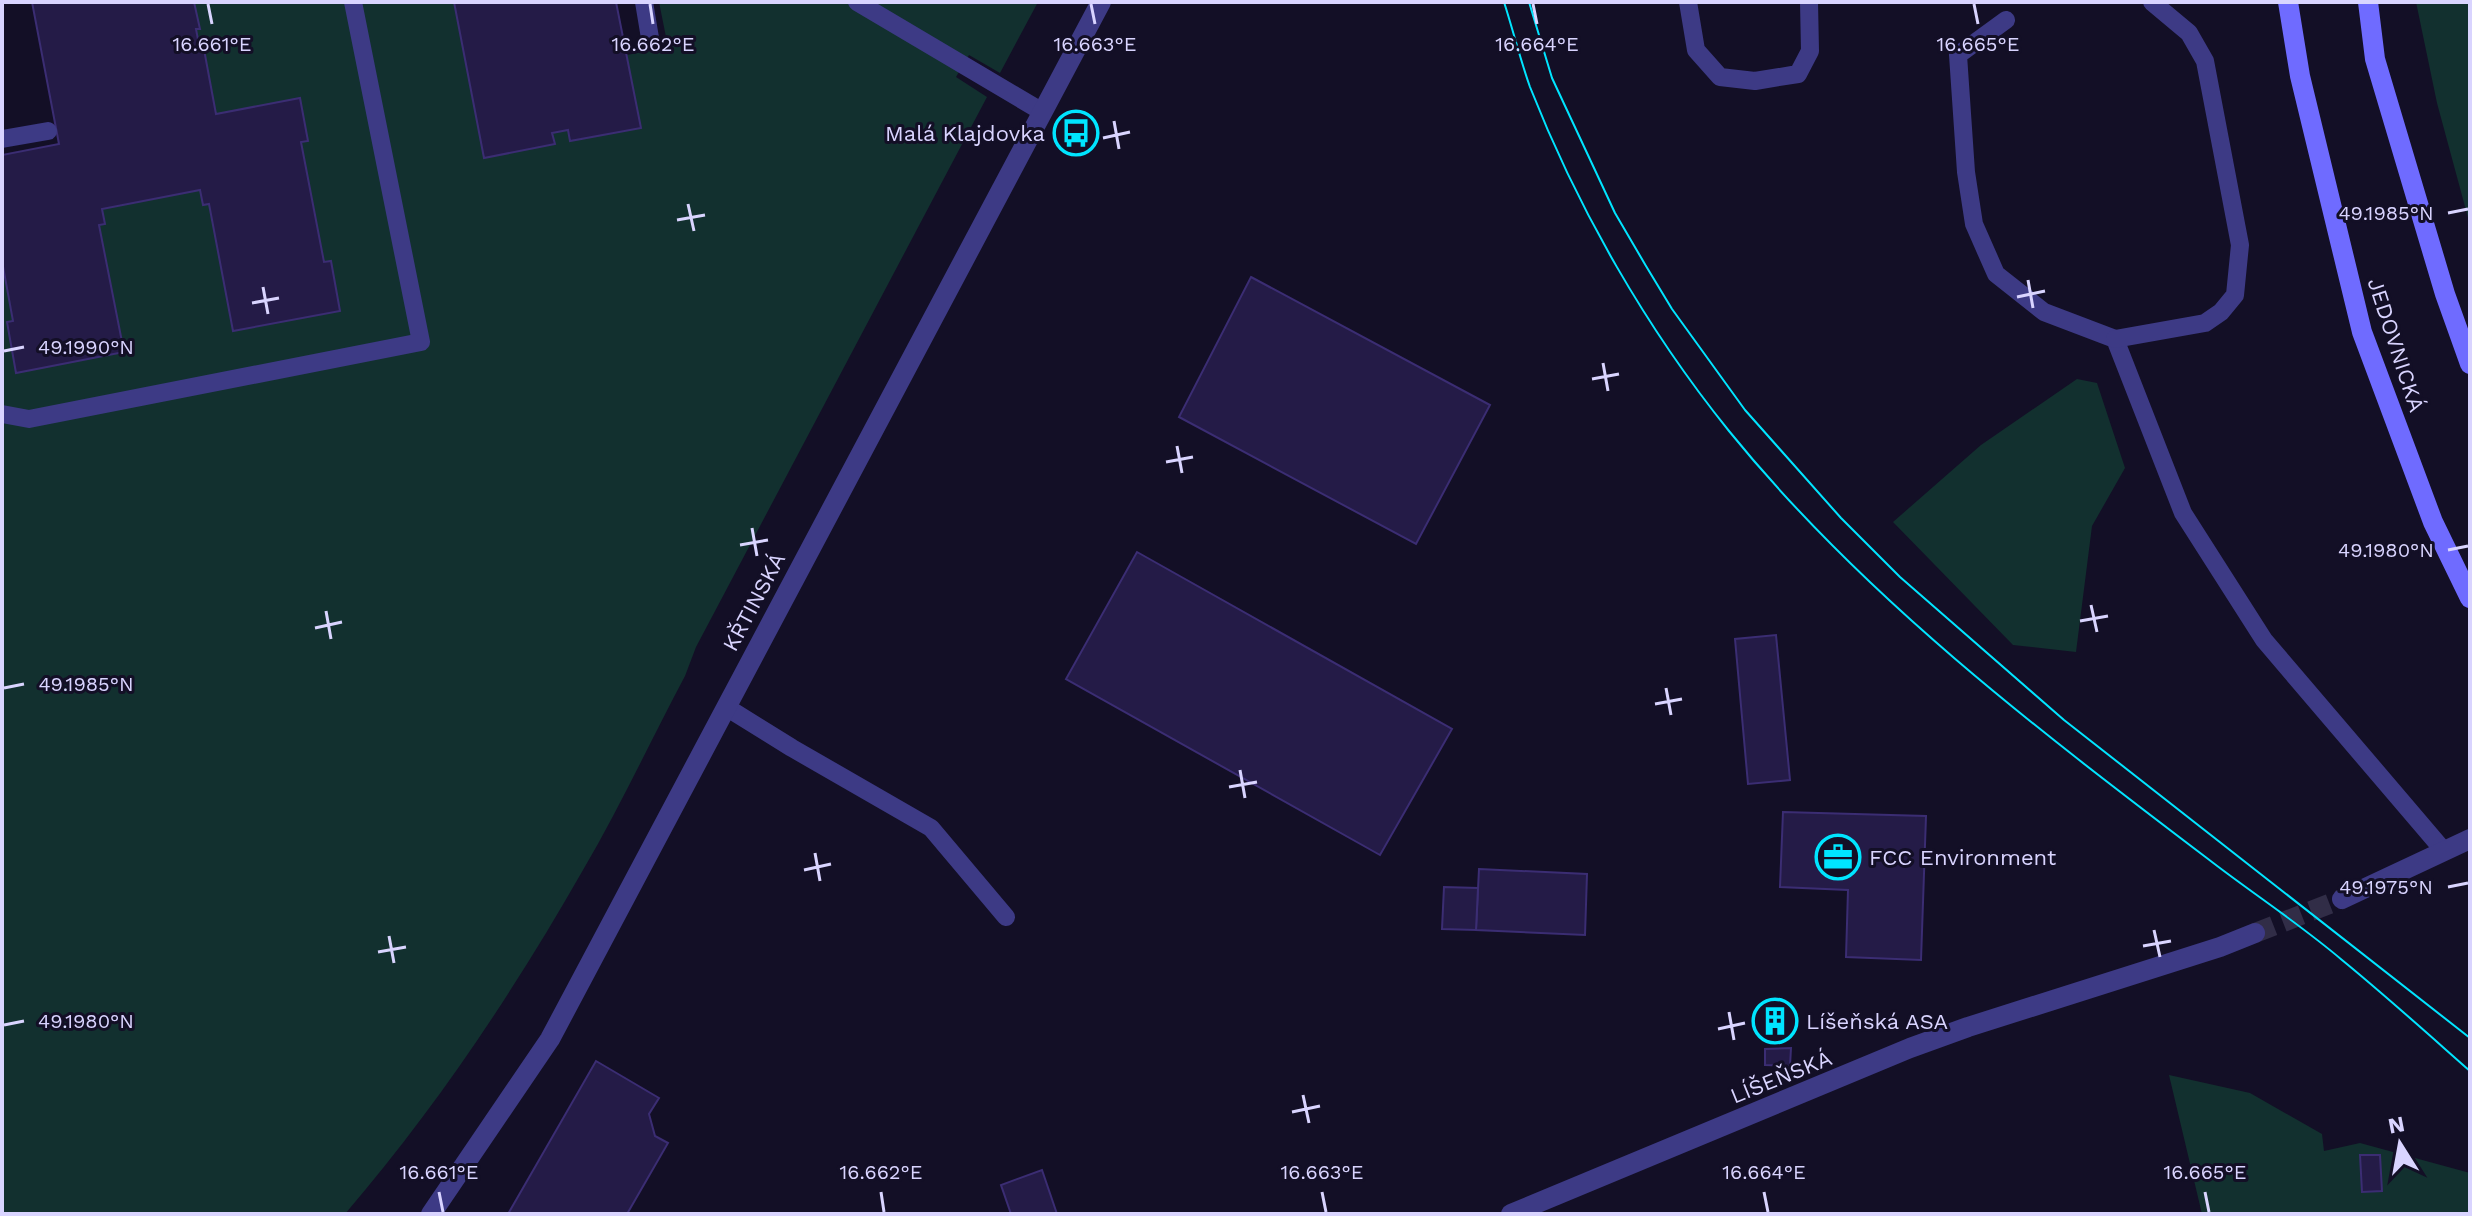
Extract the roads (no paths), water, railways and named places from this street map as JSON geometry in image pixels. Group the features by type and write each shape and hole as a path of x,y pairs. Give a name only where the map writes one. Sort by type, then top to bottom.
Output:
{"main road":[{"name":"JEDOVNICKÁ","path":"2288,2 2300,76 2362,332 2433,522 2470,598"},
{"path":"2368,2 2375,59 2445,294 2470,364"}],"street":[{"name":"KŘTINSKÁ","path":"431,1214 550,1039 1101,2"},
{"path":"2342,899 2470,839"},
{"name":"LÍŠEŇSKÁ","path":"1511,1214 1910,1048 2255,933"}],"lane":[{"path":"2,414 29,419 421,342 353,2"},
{"path":"644,2 650,38"},
{"path":"857,2 1041,111"},
{"path":"1688,2 1696,50 1720,77 1755,81 1798,74 1810,51 1809,2"},
{"path":"2006,20 1958,55 1966,172 1974,224 1996,274 2044,312 2115,339 2205,323 2221,312 2235,295 2240,245 2205,61 2189,33 2152,2"},
{"path":"2,139 48,131"},
{"path":"2115,339 2183,513 2264,640 2444,851"},
{"path":"726,707 931,828 1006,917"}],"tunnel":[{"path":"2255,933 2342,899"}],"tram line":[{"path":"1504,2 1530,87 1549,133 1616,266 1699,392 1782,492 1838,551 1957,661 2084,763 2326,947 2470,1071"},
{"path":"1529,2 1552,78 1615,213 1646,266 1672,309 1745,410 1841,518 1900,577 2064,720 2470,1038"}],"place":[{"name":"Malá Klajdovka","path":"1076,133"},
{"name":"FCC Environment","path":"1838,857"},
{"name":"Líšeňská ASA","path":"1775,1021"}]}
